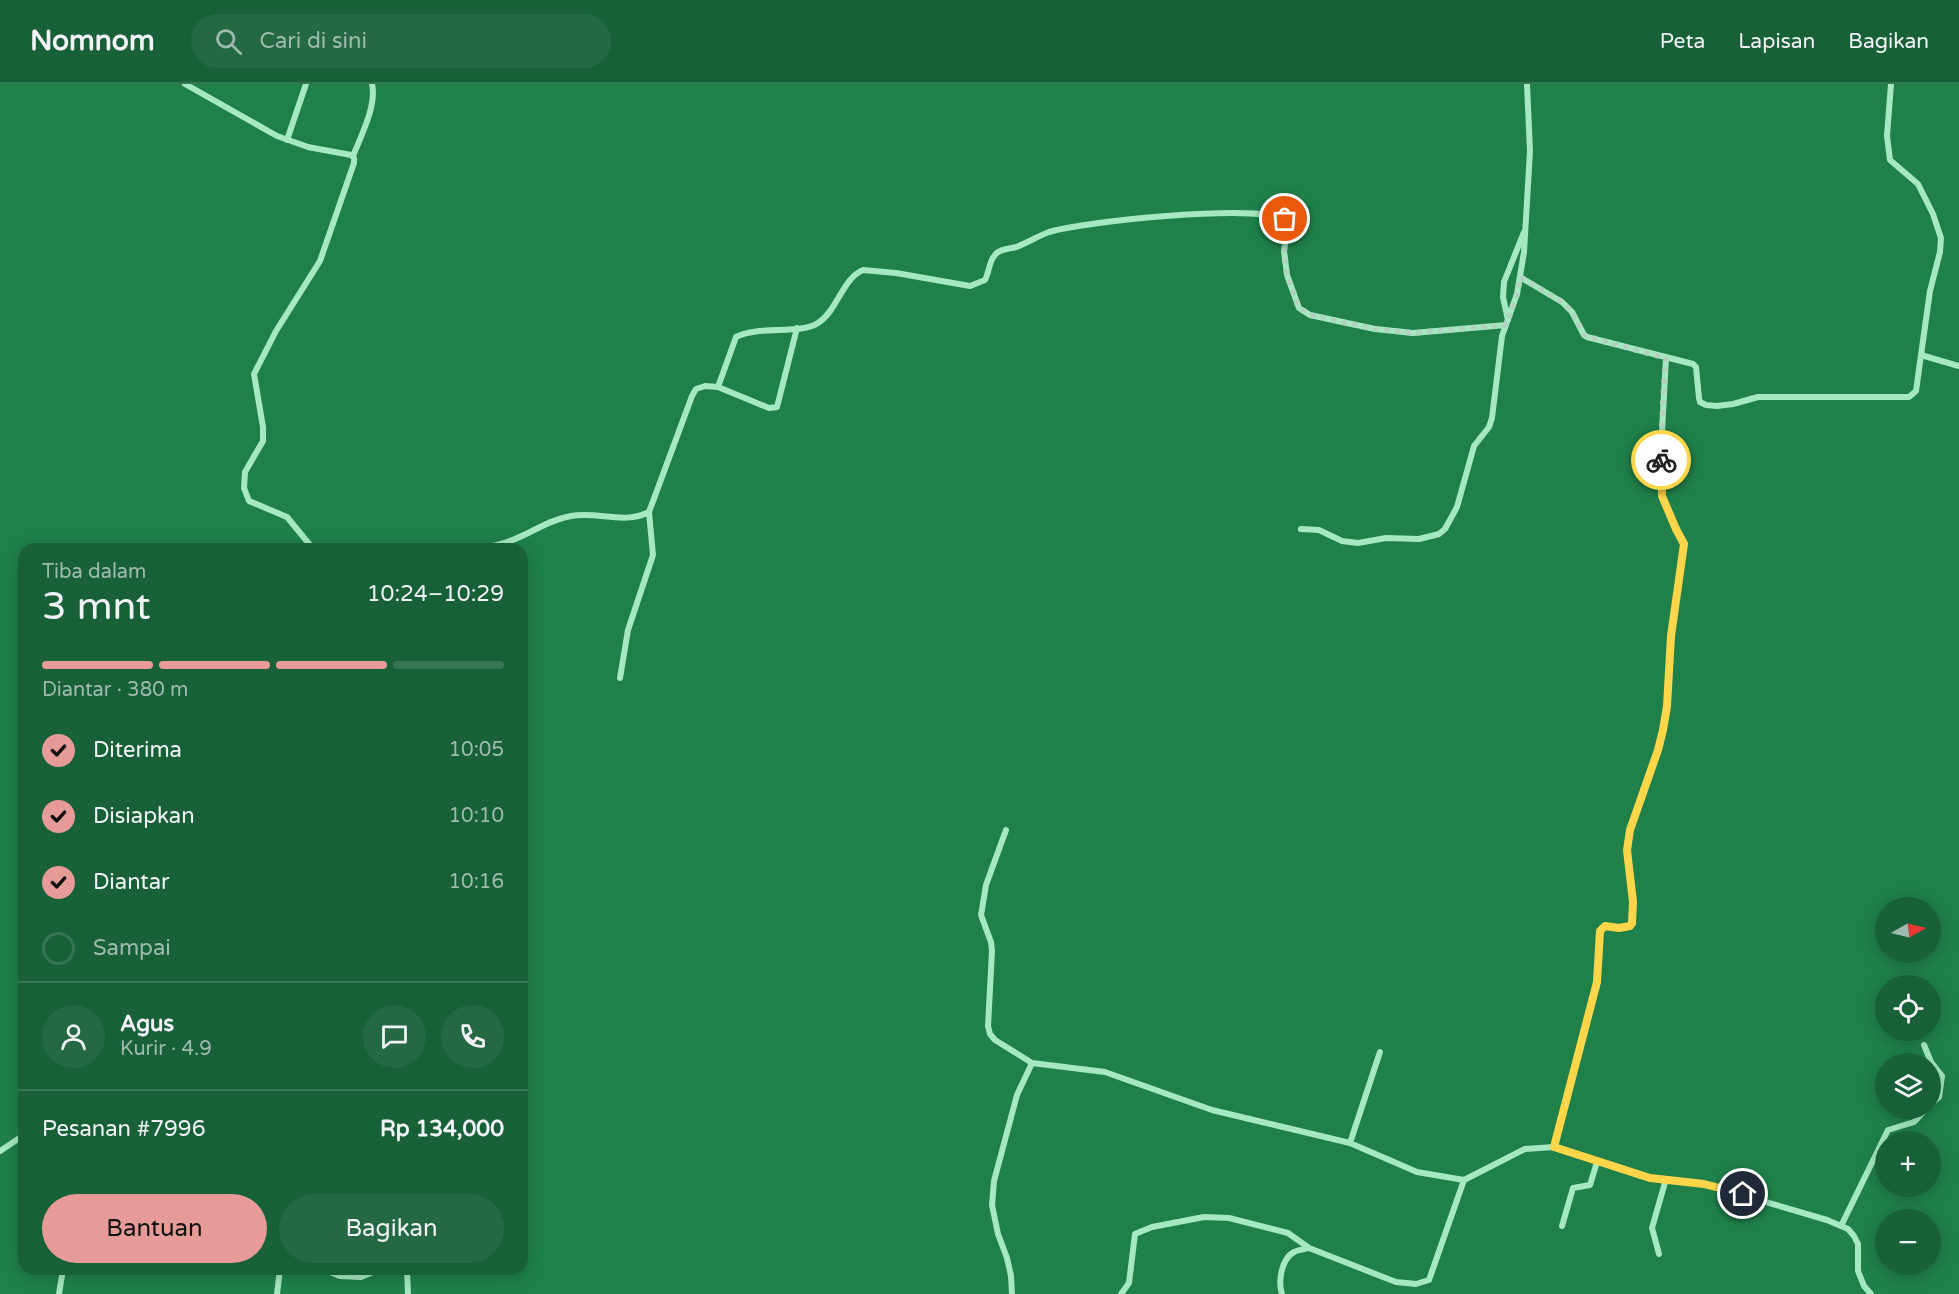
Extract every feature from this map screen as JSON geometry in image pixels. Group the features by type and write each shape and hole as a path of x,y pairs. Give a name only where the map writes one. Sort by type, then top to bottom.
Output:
{"street":[{"path":"185,84 277,136 308,147 353,156"},
{"path":"287,140 306,84"},
{"path":"306,543 287,517 249,501 246,496 245,471 263,441 263,427 254,374 276,331 320,261 354,163 353,156 368,118 373,95 372,84"},
{"path":"1301,529 1319,530 1342,541 1358,543 1386,538 1419,538 1439,534 1445,529 1457,507 1474,446 1489,427 1492,418 1502,336 1517,294 1520,277 1524,252 1530,151 1527,84"},
{"path":"1520,277 1562,302 1572,312 1585,336 1694,364 1700,402 1706,405 1733,404 1758,397 1909,398 1916,391 1930,291 1940,252 1941,238 1933,214 1918,184 1890,160 1887,136 1891,84"},
{"path":"718,387 733,340 736,337 754,331 818,324 827,315 853,277 863,270 896,273 970,286 985,280 994,255 1048,232 1153,218 1246,212 1285,219 1288,226 1284,251 1287,275 1299,308 1310,315 1375,329 1413,333 1507,322"},
{"path":"1507,322 1503,297 1504,282 1526,226"},
{"path":"620,678 628,630 653,555 649,512 692,396 696,389 705,386 718,387 769,408 777,407 797,328"},
{"path":"1922,355 1959,366"},
{"path":"1554,1147 1597,982 1600,931 1605,926 1619,928 1630,926 1632,923 1633,902 1627,850 1630,830 1658,750 1667,706 1671,636 1684,544 1662,496 1661,450 1666,358"},
{"path":"504,543 542,524 571,516 628,519 649,512"},
{"path":"1005,830 986,885 981,915 992,951 988,1026 994,1040 1032,1063 1105,1072 1212,1110 1350,1143 1417,1172 1464,1180 1525,1149 1554,1147 1650,1178 1704,1184 1827,1220 1848,1229 1858,1244 1858,1271 1864,1286 1871,1294"},
{"path":"1924,1045 1927,1053"},
{"path":"1350,1143 1380,1052"},
{"path":"1012,1294 1007,1258 998,1234 992,1205 994,1181 1017,1095 1032,1063"},
{"path":"1841,1226 1888,1130 1914,1122 1917,1119"},
{"path":"0,1151 18,1139"},
{"path":"1562,1226 1573,1188 1590,1185 1597,1162"},
{"path":"1659,1254 1652,1228 1666,1179"},
{"path":"1121,1294 1130,1283 1135,1234 1152,1227 1204,1217 1229,1218 1288,1233 1309,1248 1396,1282 1416,1284 1429,1280 1464,1180"},
{"path":"1281,1294 1280,1286 1284,1265 1292,1253 1309,1248"},
{"path":"59,1294 62,1275"},
{"path":"277,1294 279,1275"},
{"path":"337,1275 361,1277 366,1275"},
{"path":"407,1275 408,1294"}],"way so far":[{"path":"1285,219 1288,226 1284,244 1287,275 1299,308 1310,315 1375,329 1413,333 1506,325 1517,294 1520,277 1562,302 1572,312 1585,336 1666,358 1661,460"}],"route":[{"path":"1661,460 1662,496 1684,544 1671,636 1667,706 1658,750 1630,830 1627,857 1633,902 1632,925 1619,928 1605,926 1600,931 1597,982 1554,1147 1650,1178 1704,1184 1743,1194"}]}
